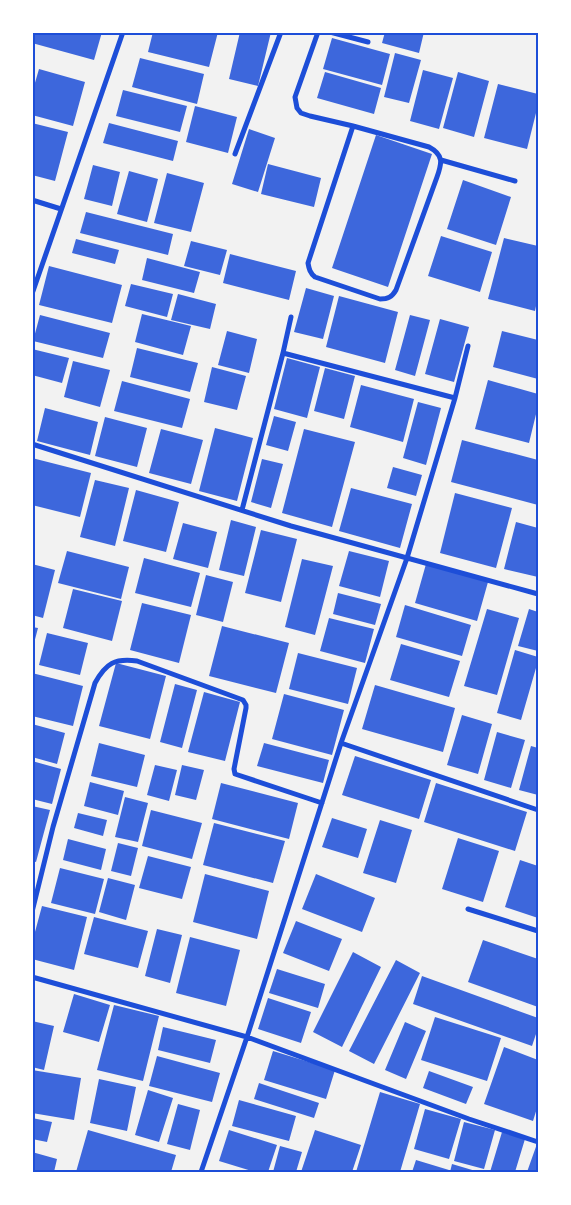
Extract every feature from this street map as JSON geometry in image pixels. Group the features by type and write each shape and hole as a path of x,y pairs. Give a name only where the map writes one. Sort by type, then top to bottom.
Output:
{"street":[{"path":"32,294 123,32"},
{"path":"235,154 281,32"},
{"path":"318,32 295,96 301,113 310,116 353,126 429,146 438,154 441,160 438,177 394,294 386,299 380,299 314,277 308,269 308,263 353,126"},
{"path":"330,32 368,42"},
{"path":"441,160 515,180"},
{"path":"32,200 61,209"},
{"path":"242,510 291,317"},
{"path":"201,1172 247,1037 341,743 407,558 455,398 468,346"},
{"path":"283,354 455,398"},
{"path":"32,444 291,526 538,594"},
{"path":"32,912 53,827 95,682 108,665 116,661 137,662 243,700 246,708 234,769 236,774 322,803"},
{"path":"341,743 538,810"},
{"path":"468,909 538,931"},
{"path":"32,977 247,1037 461,1116 538,1142"}],"building":[{"path":"32,32 102,32 94,60 32,43"},
{"path":"153,32 218,32 209,67 148,52"},
{"path":"240,32 271,32 258,86 229,79"},
{"path":"385,32 424,32 419,53 382,43"},
{"path":"332,38 390,54 382,85 323,69"},
{"path":"395,53 421,60 409,103 384,97"},
{"path":"140,58 204,74 197,104 132,87"},
{"path":"39,69 85,82 73,126 32,115 32,93"},
{"path":"423,70 453,78 439,129 410,121"},
{"path":"325,72 381,88 374,114 317,98"},
{"path":"458,72 489,81 474,137 443,128"},
{"path":"498,84 538,94 538,105 527,149 484,138"},
{"path":"123,90 187,106 180,132 116,116"},
{"path":"195,106 237,117 228,153 186,142"},
{"path":"32,123 68,132 55,181 32,175"},
{"path":"109,123 178,141 173,161 103,143"},
{"path":"249,129 275,138 258,192 232,184"},
{"path":"376,135 432,154 388,287 332,268"},
{"path":"268,164 321,178 314,207 261,194"},
{"path":"93,165 120,172 112,206 84,199"},
{"path":"129,171 158,179 147,222 117,214"},
{"path":"167,173 204,183 191,232 154,223"},
{"path":"463,180 511,197 496,245 447,229"},
{"path":"86,212 173,234 168,255 80,233"},
{"path":"441,236 492,252 480,292 428,276"},
{"path":"504,238 538,246 538,296 535,311 488,299"},
{"path":"76,239 119,250 115,264 72,253"},
{"path":"191,241 227,250 220,275 184,266"},
{"path":"230,254 296,271 289,300 223,283"},
{"path":"147,258 200,272 194,293 142,280"},
{"path":"49,266 122,285 112,323 39,305"},
{"path":"131,284 173,294 167,317 125,306"},
{"path":"306,288 334,296 323,339 294,332"},
{"path":"178,294 216,304 210,329 171,320"},
{"path":"339,296 398,312 385,363 326,347"},
{"path":"142,314 191,326 183,355 135,342"},
{"path":"40,315 110,333 103,358 33,341"},
{"path":"410,315 430,320 415,376 395,370"},
{"path":"440,319 469,327 454,382 425,374"},
{"path":"227,331 257,339 249,373 218,365"},
{"path":"502,331 538,340 538,379 493,367"},
{"path":"137,348 198,363 190,392 130,377"},
{"path":"32,349 69,358 62,383 32,375"},
{"path":"287,358 320,367 307,418 274,409"},
{"path":"73,361 110,370 100,407 64,397"},
{"path":"212,367 246,376 237,410 204,402"},
{"path":"325,368 355,376 344,419 314,411"},
{"path":"488,380 538,394 538,406 529,443 475,429"},
{"path":"122,381 190,399 182,428 114,411"},
{"path":"361,385 414,399 403,442 350,427"},
{"path":"418,402 441,408 426,465 403,458"},
{"path":"45,408 98,422 90,455 37,441"},
{"path":"274,416 296,422 288,451 266,445"},
{"path":"105,417 147,428 137,467 95,456"},
{"path":"215,428 253,438 237,501 199,491"},
{"path":"161,429 203,440 191,484 149,473"},
{"path":"304,429 355,442 332,527 282,513"},
{"path":"462,440 538,460 538,505 451,482"},
{"path":"32,458 91,473 80,517 32,505"},
{"path":"262,459 283,464 271,508 251,502"},
{"path":"393,467 422,475 416,496 387,488"},
{"path":"95,480 129,488 115,546 80,537"},
{"path":"351,488 412,504 400,548 339,531"},
{"path":"136,490 179,502 166,552 123,541"},
{"path":"455,493 512,508 496,568 440,553"},
{"path":"231,520 256,527 244,576 219,570"},
{"path":"516,522 538,528 538,577 504,569"},
{"path":"183,523 217,532 208,568 173,559"},
{"path":"261,530 297,539 281,602 245,593"},
{"path":"67,551 129,567 121,599 58,583"},
{"path":"349,551 389,561 380,597 339,586"},
{"path":"144,558 200,573 191,607 135,593"},
{"path":"302,559 333,566 315,635 285,627"},
{"path":"32,564 55,570 43,618 32,615"},
{"path":"426,564 488,582 477,621 415,603"},
{"path":"206,575 233,582 223,622 196,615"},
{"path":"73,589 122,601 112,641 63,628"},
{"path":"338,593 381,604 375,625 333,614"},
{"path":"142,603 191,615 179,663 130,650"},
{"path":"405,605 471,625 462,656 396,637"},
{"path":"487,609 519,618 497,695 464,686"},
{"path":"529,609 538,612 538,651 518,646"},
{"path":"329,618 374,629 365,663 320,651"},
{"path":"222,626 289,643 276,693 209,676"},
{"path":"32,627 38,628 33,647 32,647"},
{"path":"47,633 88,643 80,675 39,665"},
{"path":"401,644 460,661 449,697 390,680"},
{"path":"515,650 538,657 521,720 497,713"},
{"path":"298,653 357,668 348,704 289,689"},
{"path":"116,663 166,676 150,739 99,726"},
{"path":"32,673 83,686 73,726 32,716"},
{"path":"175,684 197,690 182,748 160,742"},
{"path":"375,685 455,708 443,752 362,729"},
{"path":"204,692 240,702 225,761 188,752"},
{"path":"284,694 344,710 332,755 272,739"},
{"path":"462,715 492,724 478,774 447,765"},
{"path":"32,724 65,733 57,764 32,757"},
{"path":"497,732 525,740 511,788 484,780"},
{"path":"99,743 145,755 137,787 91,776"},
{"path":"264,743 329,760 323,783 257,766"},
{"path":"531,746 538,748 538,795 519,790"},
{"path":"355,756 431,780 419,819 342,795"},
{"path":"32,761 61,769 52,804 32,799"},
{"path":"155,765 177,770 169,801 147,795"},
{"path":"182,765 204,770 196,800 175,795"},
{"path":"90,782 124,791 118,815 84,806"},
{"path":"221,783 298,803 289,839 212,819"},
{"path":"436,783 527,812 515,851 424,822"},
{"path":"125,797 148,803 138,842 115,837"},
{"path":"32,806 50,810 36,862 32,861"},
{"path":"151,810 202,823 192,859 142,846"},
{"path":"78,813 107,820 103,836 74,828"},
{"path":"332,818 367,829 358,858 322,847"},
{"path":"380,820 412,830 396,883 363,873"},
{"path":"214,823 285,841 273,883 203,865"},
{"path":"458,838 499,851 483,902 442,889"},
{"path":"68,839 106,849 101,870 63,860"},
{"path":"118,843 138,848 131,876 111,871"},
{"path":"148,856 191,867 182,899 139,888"},
{"path":"520,860 538,866 538,918 505,907"},
{"path":"60,868 104,879 95,914 51,903"},
{"path":"205,874 269,891 257,939 193,922"},
{"path":"316,874 375,898 362,932 302,909"},
{"path":"108,878 135,885 126,920 99,912"},
{"path":"42,906 87,917 74,970 32,959 32,943"},
{"path":"94,917 148,931 138,968 84,954"},
{"path":"296,921 342,939 329,971 283,953"},
{"path":"157,929 182,935 170,983 145,976"},
{"path":"190,937 240,950 226,1006 176,993"},
{"path":"483,940 538,959 538,1007 468,982"},
{"path":"353,952 381,967 342,1047 313,1032"},
{"path":"396,960 420,973 374,1064 349,1051"},
{"path":"277,969 325,984 318,1008 269,993"},
{"path":"422,976 538,1018 538,1028 532,1046 413,1004"},
{"path":"74,994 110,1005 99,1042 63,1032"},
{"path":"268,998 311,1012 301,1043 258,1029"},
{"path":"114,1005 159,1016 143,1081 97,1070"},
{"path":"435,1017 501,1038 487,1081 421,1060"},
{"path":"32,1021 54,1026 44,1070 32,1067"},
{"path":"405,1022 426,1031 406,1079 385,1070"},
{"path":"163,1027 216,1040 210,1063 158,1050"},
{"path":"504,1047 538,1060 538,1105 533,1121 484,1104"},
{"path":"273,1051 335,1070 326,1099 264,1080"},
{"path":"157,1056 220,1073 212,1102 149,1086"},
{"path":"32,1070 81,1078 74,1120 32,1113"},
{"path":"429,1071 473,1087 466,1104 423,1088"},
{"path":"99,1079 136,1087 127,1131 90,1123"},
{"path":"259,1083 319,1103 314,1118 254,1099"},
{"path":"148,1090 173,1098 159,1142 135,1135"},
{"path":"380,1092 420,1104 400,1172 356,1172"},
{"path":"239,1100 296,1116 289,1141 232,1126"},
{"path":"178,1104 200,1110 190,1150 167,1144"},
{"path":"425,1109 461,1119 449,1159 414,1149"},
{"path":"32,1118 52,1122 47,1142 32,1139"},
{"path":"464,1122 495,1130 484,1169 454,1161"},
{"path":"88,1130 176,1155 171,1172 76,1172"},
{"path":"229,1130 277,1145 268,1172 255,1172 219,1161"},
{"path":"315,1130 361,1145 352,1172 301,1172"},
{"path":"502,1132 525,1139 515,1172 490,1172"},
{"path":"538,1141 538,1172 527,1172"},
{"path":"280,1146 302,1152 296,1172 273,1172"},
{"path":"32,1152 57,1159 54,1172 32,1172"},
{"path":"416,1160 449,1170 449,1172 412,1172"},
{"path":"452,1164 479,1172 450,1172"}]}
